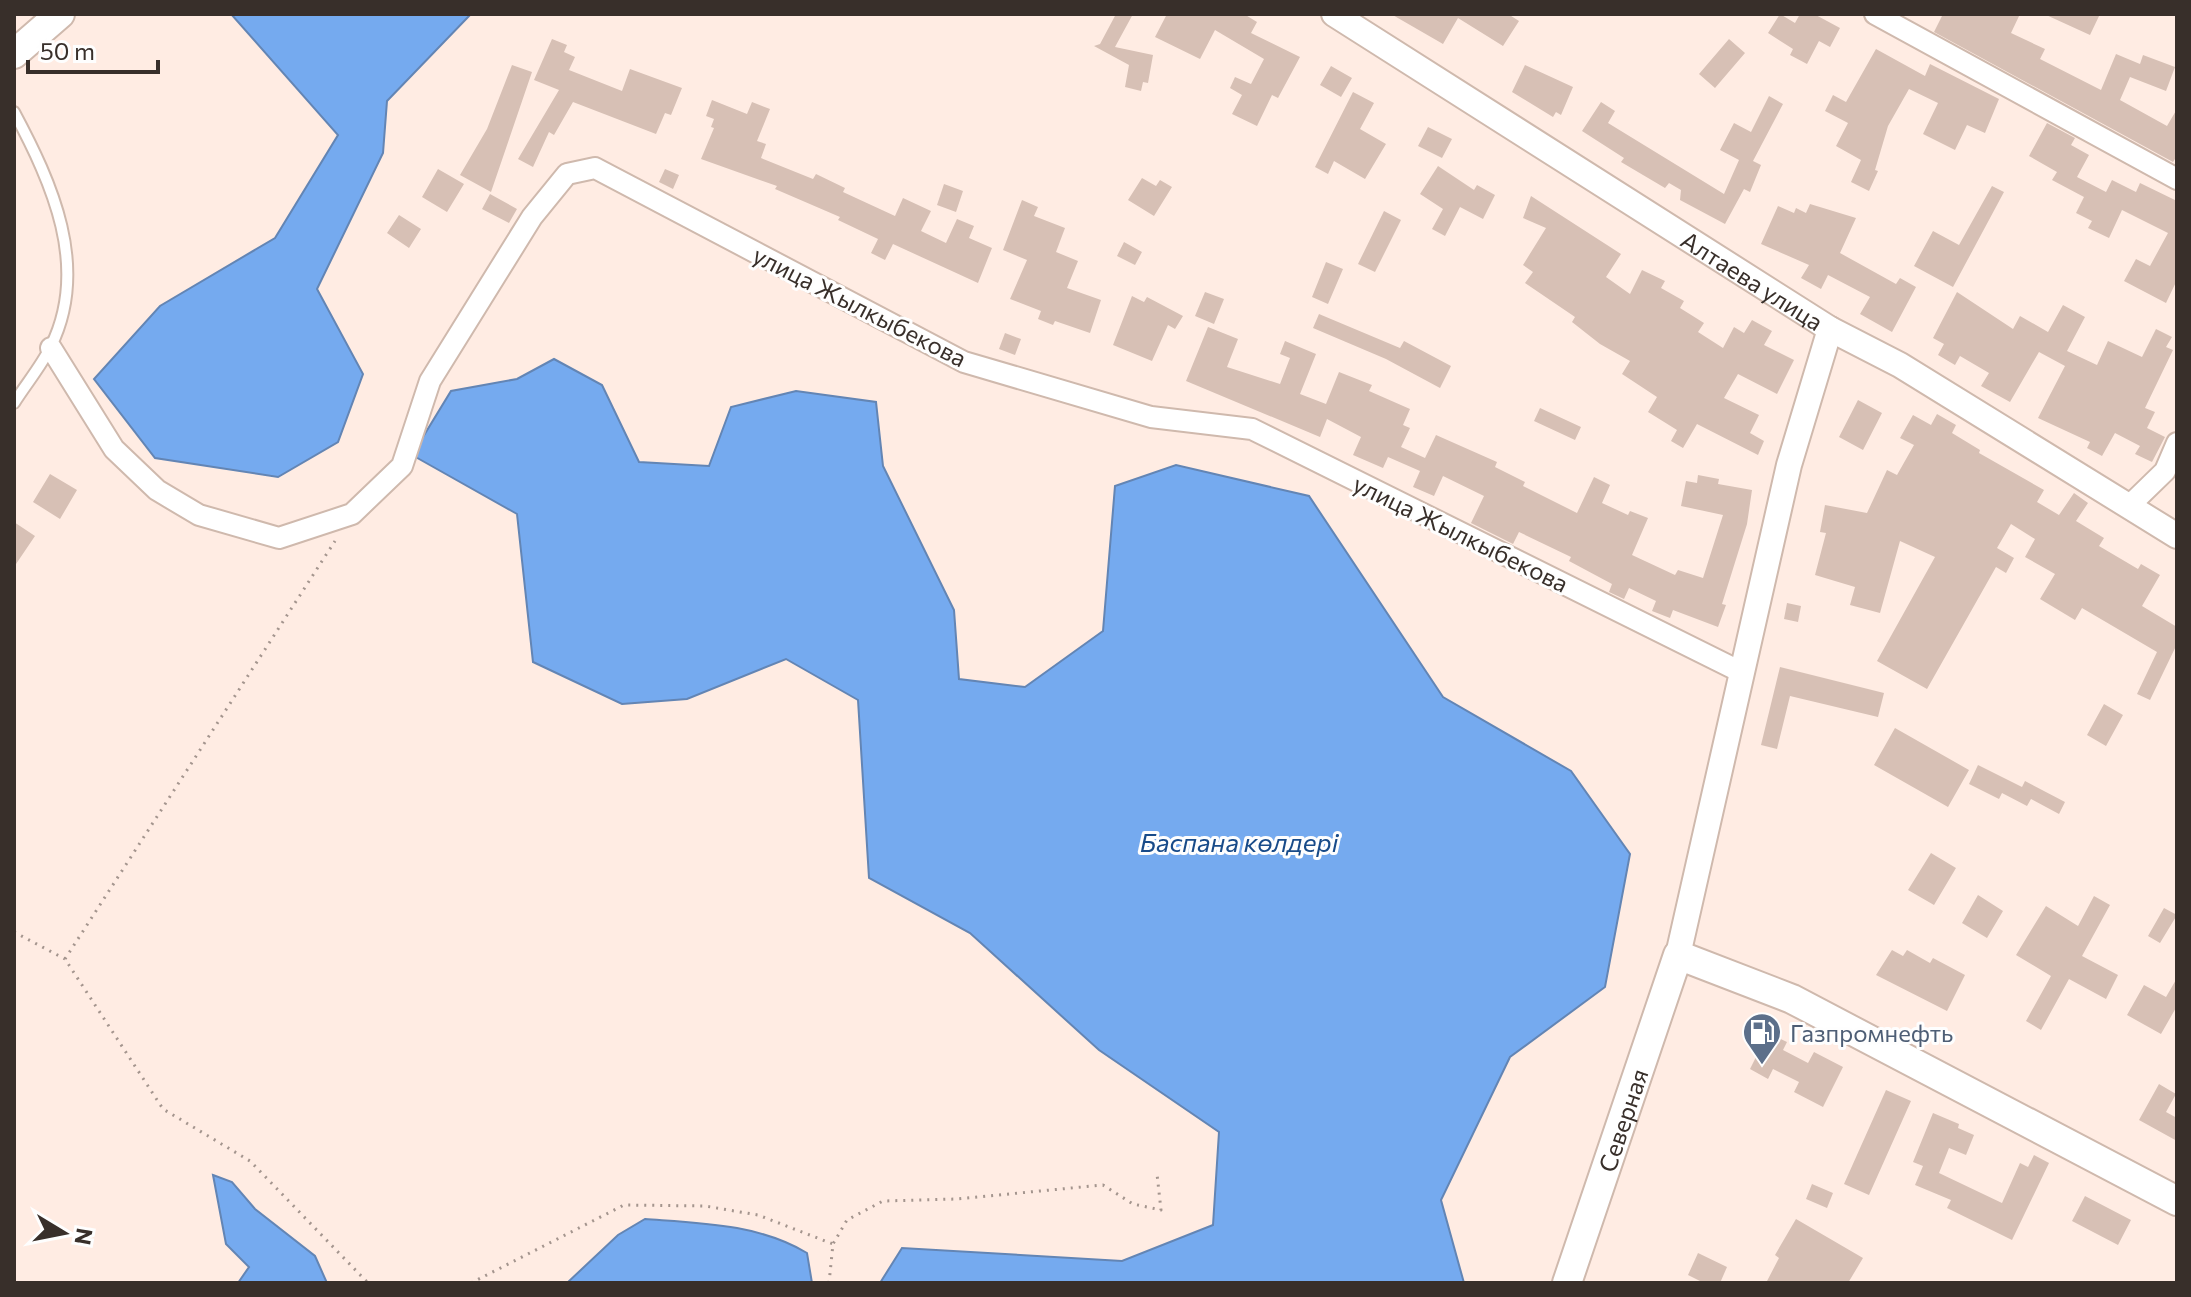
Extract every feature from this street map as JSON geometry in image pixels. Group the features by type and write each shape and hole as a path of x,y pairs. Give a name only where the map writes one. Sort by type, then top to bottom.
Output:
{"main road":[{"path":"14,54 60,14"},
{"path":"1678,955 1792,999 2177,1201"},
{"name":"Северная","path":"1567,1283 1678,955"}],"street":[{"name":"Алтаева улица","path":"1334,14 1830,329 1900,365 2177,536"},
{"path":"1875,14 2177,179"},
{"name":"улица Жылкыбекова","path":"352,514 402,466 430,381 532,217 567,174 595,168 964,362 1151,417 1252,429 1741,672"},
{"path":"1678,955 1789,465 1830,329"},
{"path":"51,348 114,449 157,490 199,515 279,538 352,514"},
{"path":"2129,506 2165,471 2177,443"}],"lane":[{"path":"14,112 53,195 67,252 68,288 51,348 14,403"}],"path":[{"path":"65,959 352,514"},
{"path":"14,932 65,959 163,1109 250,1161 368,1283"},
{"path":"829,1283 833,1244 847,1220 883,1201 956,1199 1103,1185 1133,1204 1161,1210 1157,1174"},
{"path":"471,1283 624,1205 705,1206 758,1215 833,1244"}],"water":[{"path":"231,14 471,14 387,101 383,153 317,289 363,374 338,442 278,477 155,458 94,379 160,306 275,238 338,135"},
{"name":"Баспана көлдері","path":"554,359 602,385 639,462 709,466 731,407 796,391 876,402 883,466 954,610 959,679 1025,687 1103,631 1115,486 1176,465 1309,496 1443,697 1571,771 1630,854 1605,987 1510,1057 1441,1200 1464,1283 880,1283 902,1248 1122,1261 1213,1225 1219,1132 1099,1050 970,933 869,878 858,700 786,659 687,699 622,704 533,662 517,514 412,455 451,391 517,379"},
{"path":"213,1175 232,1182 255,1209 315,1256 327,1283 238,1283 249,1267 226,1244"},
{"path":"645,1219 729,1227 789,1243 807,1253 812,1283 567,1283 618,1235"}],"building":[{"path":"1116,14 1133,14 1115,47 1153,55 1148,83 1143,82 1141,91 1125,87 1129,65 1094,46 1100,44"},
{"path":"1167,14 1244,14 1257,22 1251,33 1300,57 1278,98 1272,95 1257,126 1232,114 1242,95 1230,88 1235,77 1251,84 1264,59 1215,30 1200,59 1155,37"},
{"path":"1391,14 1508,14 1519,21 1503,46 1458,18 1443,44"},
{"path":"1780,14 1795,23 1800,14 1814,14 1840,28 1830,47 1819,41 1807,64 1790,55 1793,49 1768,33"},
{"path":"1943,14 2020,14 2011,33 2045,49 2040,59 2101,90 2116,54 2140,64 2143,55 2175,67 2166,91 2130,77 2120,100 2167,126 2177,109 2177,156 2173,162 1934,32"},
{"path":"2044,14 2100,14 2090,35"},
{"path":"552,39 567,45 564,52 575,57 569,70 622,91 630,69 682,88 671,115 665,113 656,134 573,102 554,135 549,132 533,167 518,159 559,90 534,80"},
{"path":"1729,39 1745,53 1715,88 1699,74"},
{"path":"1876,49 1925,76 1930,64 1999,99 1985,133 1967,125 1955,150 1923,134 1938,103 1909,89 1888,126 1875,170 1878,171 1869,191 1851,182 1861,160 1836,146 1848,123 1825,111 1833,95 1846,102"},
{"path":"512,65 532,72 491,192 460,175 487,129"},
{"path":"1525,65 1573,87 1561,115 1556,112 1553,117 1512,92"},
{"path":"1331,66 1352,78 1341,97 1320,85"},
{"path":"1353,92 1374,103 1360,129 1386,144 1365,179 1334,161 1328,174 1315,167"},
{"path":"1769,96 1783,104 1753,161 1761,165 1750,192 1744,189 1725,224 1680,200 1681,190 1669,183 1665,188 1621,162 1624,158 1582,131 1601,102 1615,111 1608,123 1724,194 1739,160 1720,150 1734,123 1751,132"},
{"path":"712,100 747,114 752,102 770,109 757,141 766,144 761,158 813,179 816,174 845,188 843,192 895,216 903,198 931,211 921,231 946,243 957,219 974,226 969,238 992,248 978,283 893,244 885,260 871,253 878,239 838,220 840,217 775,189 777,186 701,159 714,128 711,127 714,119 706,116"},
{"path":"2047,123 2075,138 2071,145 2089,155 2077,177 2106,192 2112,180 2136,192 2140,183 2177,201 2177,280 2166,303 2124,281 2136,259 2150,266 2168,233 2122,210 2109,238 2088,228 2092,221 2076,213 2084,197 2052,180 2057,172 2029,156"},
{"path":"1428,127 1452,139 1442,158 1418,146"},
{"path":"1438,166 1474,190 1477,185 1495,195 1483,219 1460,207 1445,236 1432,229 1443,209 1420,194"},
{"path":"438,169 464,184 447,212 422,197"},
{"path":"665,169 679,175 673,189 659,182"},
{"path":"1142,178 1156,186 1160,180 1172,187 1154,216 1128,200"},
{"path":"944,184 963,191 956,212 937,205"},
{"path":"1992,186 2004,192 1953,287 1914,266 1933,231 1959,245"},
{"path":"490,194 517,209 509,223 482,209"},
{"path":"1531,196 1621,254 1606,277 1630,294 1642,270 1665,281 1661,288 1684,301 1680,308 1704,323 1698,332 1723,348 1734,327 1744,333 1752,320 1772,331 1764,345 1794,360 1777,394 1738,374 1724,398 1759,415 1750,433 1764,441 1758,455 1697,424 1683,448 1671,441 1677,430 1648,412 1657,397 1622,374 1630,361 1600,344 1572,322 1575,317 1525,283 1533,272 1523,265 1546,228 1523,218"},
{"path":"1022,200 1038,207 1034,216 1065,228 1056,252 1078,261 1067,288 1101,300 1090,333 1055,321 1053,325 1038,319 1041,311 1010,299 1027,260 1003,250"},
{"path":"1810,204 1856,218 1840,253 1896,284 1900,278 1916,287 1892,332 1860,314 1870,297 1828,275 1821,289 1801,278 1809,265 1761,244 1778,206 1794,213 1796,208 1806,213"},
{"path":"1384,211 1401,220 1375,272 1358,264"},
{"path":"399,215 421,229 409,248 387,233"},
{"path":"1124,242 1142,252 1135,265 1117,256"},
{"path":"1326,262 1343,269 1328,304 1312,297"},
{"path":"1205,292 1224,299 1214,324 1195,316"},
{"path":"1957,292 2013,329 2020,316 2048,332 2063,305 2085,317 2067,351 2097,365 2108,341 2142,357 2156,329 2172,337 2166,347 2173,350 2145,408 2155,412 2147,428 2165,437 2152,462 2135,454 2140,446 2115,433 2102,456 2087,448 2090,442 2038,418 2065,366 2039,352 2010,402 1981,386 1989,373 1960,356 1955,365 1938,355 1944,344 1933,338"},
{"path":"1132,296 1144,302 1147,297 1183,316 1175,329 1168,325 1152,361 1113,345"},
{"path":"1319,314 1400,348 1404,341 1451,366 1440,388 1386,359 1313,328"},
{"path":"1208,327 1238,339 1227,367 1280,384 1290,358 1280,354 1285,341 1316,354 1300,394 1326,404 1339,372 1372,385 1369,391 1410,409 1403,425 1410,428 1401,447 1425,458 1436,435 1497,462 1495,467 1525,482 1523,486 1577,513 1594,477 1610,485 1602,503 1628,515 1630,511 1648,518 1632,555 1675,575 1678,570 1703,578 1723,515 1681,506 1686,481 1697,483 1698,475 1719,479 1718,484 1752,490 1747,524 1718,627 1673,610 1670,618 1652,611 1656,601 1629,588 1624,599 1609,592 1612,584 1569,561 1571,557 1519,532 1513,544 1471,523 1484,496 1443,476 1434,496 1413,487 1420,471 1388,457 1383,468 1353,455 1361,437 1327,419 1320,437 1186,381"},
{"path":"1005,333 1021,339 1015,355 999,349"},
{"path":"1858,400 1882,413 1863,450 1839,437"},
{"path":"1540,408 1581,427 1575,440 1534,421"},
{"path":"1937,414 1956,425 1952,433 1980,450 1979,453 2044,490 2037,502 2059,515 2074,493 2088,503 2076,521 2104,538 2099,546 2138,569 2141,564 2160,575 2142,606 2177,627 2177,644 2150,700 2137,694 2157,652 2082,608 2075,620 2040,599 2055,574 2025,557 2035,539 2011,524 1997,548 2014,558 2006,573 1996,567 1927,689 1877,661 1935,557 1900,541 1880,613 1850,605 1855,587 1815,575 1826,533 1820,532 1825,505 1867,513 1887,470 1897,475 1914,445 1900,438 1913,415 1931,425"},
{"path":"50,474 77,490 60,519 33,502"},
{"path":"14,522 35,536 14,567"},
{"path":"1787,603 1801,606 1798,622 1784,619"},
{"path":"1780,667 1884,693 1878,717 1790,696 1777,749 1761,745"},
{"path":"2104,704 2123,715 2106,746 2087,735"},
{"path":"1895,728 1969,770 1948,807 1874,765"},
{"path":"1978,765 2022,787 2025,781 2065,802 2059,814 2031,799 2027,806 2002,793 1999,799 1969,784"},
{"path":"1931,853 1956,868 1934,905 1908,890"},
{"path":"1978,895 2003,911 1987,938 1962,923"},
{"path":"2094,896 2110,905 2082,956 2118,975 2106,999 2069,979 2041,1030 2026,1021 2051,976 2016,955 2046,906 2078,926"},
{"path":"2164,908 2177,915 2160,943 2148,936"},
{"path":"1892,950 1903,956 1907,950 1930,963 1933,958 1965,975 1947,1011 1876,975"},
{"path":"2177,978 2177,1006 2161,1034 2127,1015 2144,985 2166,997"},
{"path":"1768,1033 1787,1042 1783,1050 1808,1063 1814,1052 1843,1067 1823,1107 1794,1092 1799,1082 1773,1069 1768,1079 1750,1069"},
{"path":"2159,1084 2176,1094 2166,1112 2177,1118 2177,1141 2139,1120"},
{"path":"1886,1090 1911,1101 1869,1195 1844,1184"},
{"path":"1933,1113 1959,1124 1958,1128 1974,1135 1966,1155 1949,1148 1939,1173 2002,1203 2020,1163 2028,1167 2034,1155 2049,1163 2012,1240 1947,1208 1951,1200 1915,1185 1923,1166 1913,1162"},
{"path":"1812,1184 1833,1193 1827,1208 1806,1199"},
{"path":"2085,1196 2131,1220 2118,1245 2072,1221"},
{"path":"1796,1219 1863,1258 1848,1283 1766,1283 1779,1258 1775,1255"},
{"path":"1698,1253 1727,1267 1720,1283 1704,1283 1688,1275"}],"place":[{"name":"Газпромнефть","path":"1762,1066"}]}
